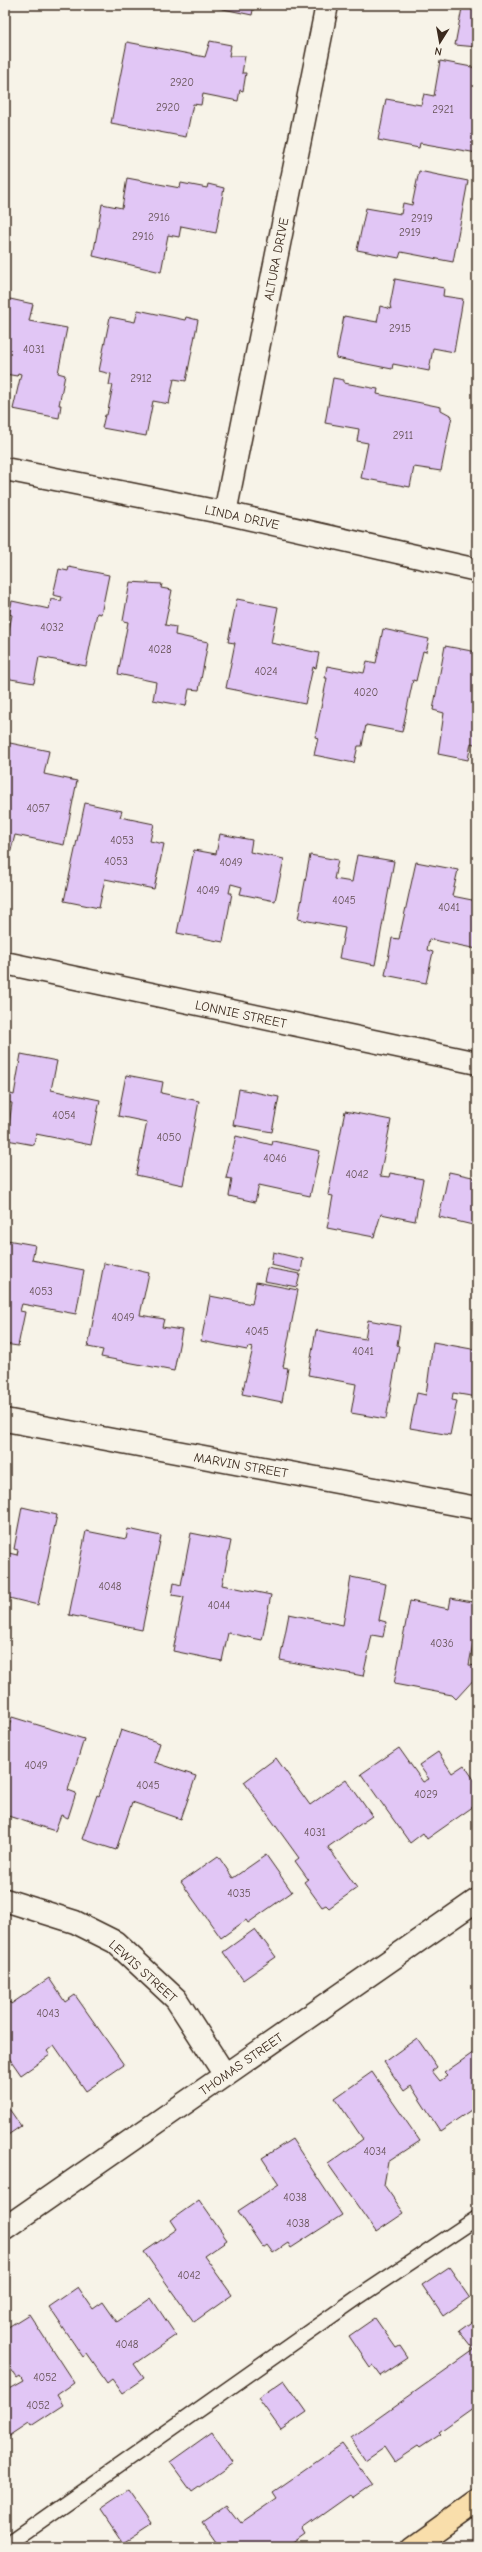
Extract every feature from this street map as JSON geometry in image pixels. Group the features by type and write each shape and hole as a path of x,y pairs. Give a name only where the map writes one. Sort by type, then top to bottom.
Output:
{"main road":[{"path":"413,2547 477,2502"}],"street":[{"name":"ALTURA DRIVE","path":"225,513 327,5"},
{"name":"LINDA DRIVE","path":"5,469 225,513 477,570"},
{"name":"LONNIE STREET","path":"5,963 477,1063"},
{"name":"MARVIN STREET","path":"5,1420 24,1425 477,1508"},
{"name":"LEWIS STREET","path":"5,1900 75,1922 115,1942 176,1999 226,2075"},
{"name":"THOMAS STREET","path":"5,2228 477,1900"}],"lane":[{"path":"5,2546 357,2298 477,2218"}],"building":[{"path":"204,5 254,5 252,15"},
{"path":"451,5 477,5 477,47 455,45 462,8"},
{"path":"210,41 231,45 229,56 245,56 242,73 246,73 243,91 240,90 238,101 203,94 201,105 193,104 186,137 111,123 127,42 205,57"},
{"path":"440,61 477,68 477,153 420,143 419,148 378,140 386,99 421,105 424,94 434,96"},
{"path":"419,171 468,181 453,262 401,252 399,258 357,250 366,208 401,214 403,203 412,205"},
{"path":"127,178 180,188 181,183 207,188 208,184 224,188 216,233 181,226 179,237 168,235 161,272 93,256 102,204 122,208"},
{"path":"395,279 444,288 443,296 463,299 454,352 433,348 429,371 393,364 392,369 336,358 344,316 377,322 380,306 391,309 390,305"},
{"path":"10,299 33,304 29,321 67,328 58,373 65,375 59,405 61,405 59,418 13,409 21,374 18,373 17,376 5,374 5,317"},
{"path":"138,310 185,320 186,317 198,320 186,381 174,379 169,404 153,401 146,436 102,428 105,415 107,415 113,385 109,385 111,374 99,371 110,317 135,322"},
{"path":"333,378 344,380 344,383 378,389 377,394 441,407 441,410 452,416 441,471 414,467 410,487 361,478 368,443 357,441 359,429 325,423"},
{"path":"69,567 109,575 101,614 97,613 86,666 39,657 34,683 5,678 5,649 12,615 9,614 12,601 49,609 51,599 61,601 62,597 53,595 59,569 68,571"},
{"path":"130,582 162,584 161,588 172,590 165,625 176,627 175,635 208,642 199,690 189,689 186,706 153,700 156,682 118,674 128,622 123,621"},
{"path":"237,599 278,607 271,643 319,653 316,668 313,667 305,704 226,688 235,643 228,642"},
{"path":"383,629 429,639 426,652 423,651 416,681 413,680 402,732 366,725 362,746 358,746 354,763 314,755 318,738 315,737 327,678 325,678 327,666 364,673 367,661 376,663"},
{"path":"445,646 477,652 477,745 471,743 468,760 438,754 444,713 433,710"},
{"path":"5,742 49,751 44,774 77,781 64,845 15,835 5,873"},
{"path":"85,803 122,811 120,817 154,824 150,841 164,844 154,889 105,879 99,908 64,901"},
{"path":"220,834 252,840 250,852 284,859 275,901 240,894 242,887 231,884 229,893 232,893 223,942 177,933 194,850 216,854"},
{"path":"310,855 338,860 334,879 352,882 357,855 394,861 375,965 339,958 345,928 298,919"},
{"path":"416,862 458,870 452,896 477,901 477,949 429,939 427,950 433,952 426,983 385,975 392,938 399,939"},
{"path":"21,1054 57,1061 51,1090 100,1100 91,1145 36,1134 34,1145 7,1140 12,1103 5,1102 5,1099 7,1093 14,1095"},
{"path":"126,1075 163,1082 161,1093 199,1101 183,1185 136,1175 147,1122 118,1116"},
{"path":"239,1089 279,1097 272,1132 233,1125"},
{"path":"345,1111 391,1120 380,1176 389,1177 390,1173 423,1179 415,1221 381,1214 374,1237 327,1228 333,1196 328,1195"},
{"path":"236,1136 272,1145 273,1141 320,1151 310,1196 259,1185 255,1202 229,1196 232,1179 226,1178"},
{"path":"449,1172 477,1178 477,1226 439,1217"},
{"path":"7,1240 35,1245 32,1260 84,1270 76,1314 22,1304 20,1311 25,1312 18,1346 5,1344 5,1250"},
{"path":"273,1252 303,1259 301,1272 271,1265"},
{"path":"104,1263 149,1273 140,1315 164,1319 162,1327 182,1330 174,1371 101,1357 103,1350 88,1347"},
{"path":"267,1268 300,1274 297,1287 264,1281"},
{"path":"256,1282 298,1290 283,1367 288,1368 282,1402 242,1394 253,1348 248,1347 247,1350 201,1341 210,1296 252,1304"},
{"path":"368,1320 400,1326 397,1345 399,1346 386,1419 351,1413 356,1384 308,1375 316,1330 365,1339"},
{"path":"433,1342 477,1350 477,1397 453,1393 452,1400 457,1401 450,1435 410,1428 417,1393 426,1395"},
{"path":"22,1507 57,1515 38,1605 5,1597 5,1552 17,1555 18,1550 14,1549"},
{"path":"128,1529 161,1536 142,1630 69,1615 86,1531 126,1539"},
{"path":"191,1533 231,1541 222,1585 271,1595 262,1640 228,1633 222,1661 173,1651 184,1597 172,1595 174,1583 181,1585"},
{"path":"351,1577 386,1584 379,1620 386,1622 383,1637 372,1635 363,1676 280,1660 289,1614 343,1625"},
{"path":"451,1598 477,1603 477,1645 473,1644 469,1665 477,1666 477,1676 456,1699 452,1695 394,1684 410,1601 449,1609"},
{"path":"12,1717 84,1739 68,1790 76,1793 68,1818 61,1815 55,1831 5,1815 5,1738"},
{"path":"121,1730 160,1743 154,1762 196,1776 181,1819 132,1802 116,1850 82,1839 97,1795 99,1796"},
{"path":"399,1748 423,1782 429,1779 419,1765 438,1752 452,1773 464,1765 477,1784 477,1804 427,1839 423,1833 410,1843 361,1774"},
{"path":"276,1758 310,1805 346,1779 372,1816 328,1847 357,1888 329,1908 326,1905 322,1907 304,1882 308,1879 295,1861 299,1858 244,1782"},
{"path":"266,1855 292,1892 248,1923 246,1920 221,1938 181,1882 218,1856 233,1878"},
{"path":"255,1929 276,1957 243,1980 223,1952"},
{"path":"49,1978 65,2002 75,1995 124,2065 86,2091 54,2045 47,2051 50,2055 21,2075 5,2052 5,2005 10,2002 11,2004"},
{"path":"417,2038 437,2067 432,2071 440,2081 447,2076 444,2073 477,2050 477,2106 440,2131 411,2086 404,2091 384,2062"},
{"path":"372,2072 420,2141 388,2162 384,2185 404,2213 376,2232 328,2164 363,2139 335,2098"},
{"path":"5,2103 21,2126 5,2137"},
{"path":"292,2139 342,2215 291,2248 288,2243 273,2253 267,2245 263,2248 238,2211 279,2184 262,2158"},
{"path":"199,2200 227,2240 204,2256 232,2295 194,2322 144,2252 177,2229 171,2220"},
{"path":"449,2267 470,2297 443,2316 422,2285"},
{"path":"78,2287 93,2309 103,2302 117,2322 151,2298 176,2335 134,2364 144,2378 122,2393 112,2379 107,2383 87,2354 83,2357 49,2307"},
{"path":"29,2314 74,2383 57,2395 63,2405 31,2426 29,2423 5,2439 5,2391 23,2381 20,2376 17,2378 5,2360 5,2329"},
{"path":"375,2318 396,2348 400,2346 408,2358 381,2376 373,2365 370,2367 349,2336"},
{"path":"477,2318 477,2405 439,2432 441,2434 420,2448 418,2446 394,2462 384,2447 365,2460 350,2438 474,2350 459,2331"},
{"path":"284,2380 307,2412 281,2430 258,2398"},
{"path":"212,2432 233,2463 192,2492 170,2462"},
{"path":"342,2444 372,2485 352,2499 350,2495 302,2529 305,2534 287,2547 212,2547 216,2542 202,2522 227,2505 241,2523 277,2498 273,2492"},
{"path":"128,2490 152,2524 123,2543 100,2509"}]}
